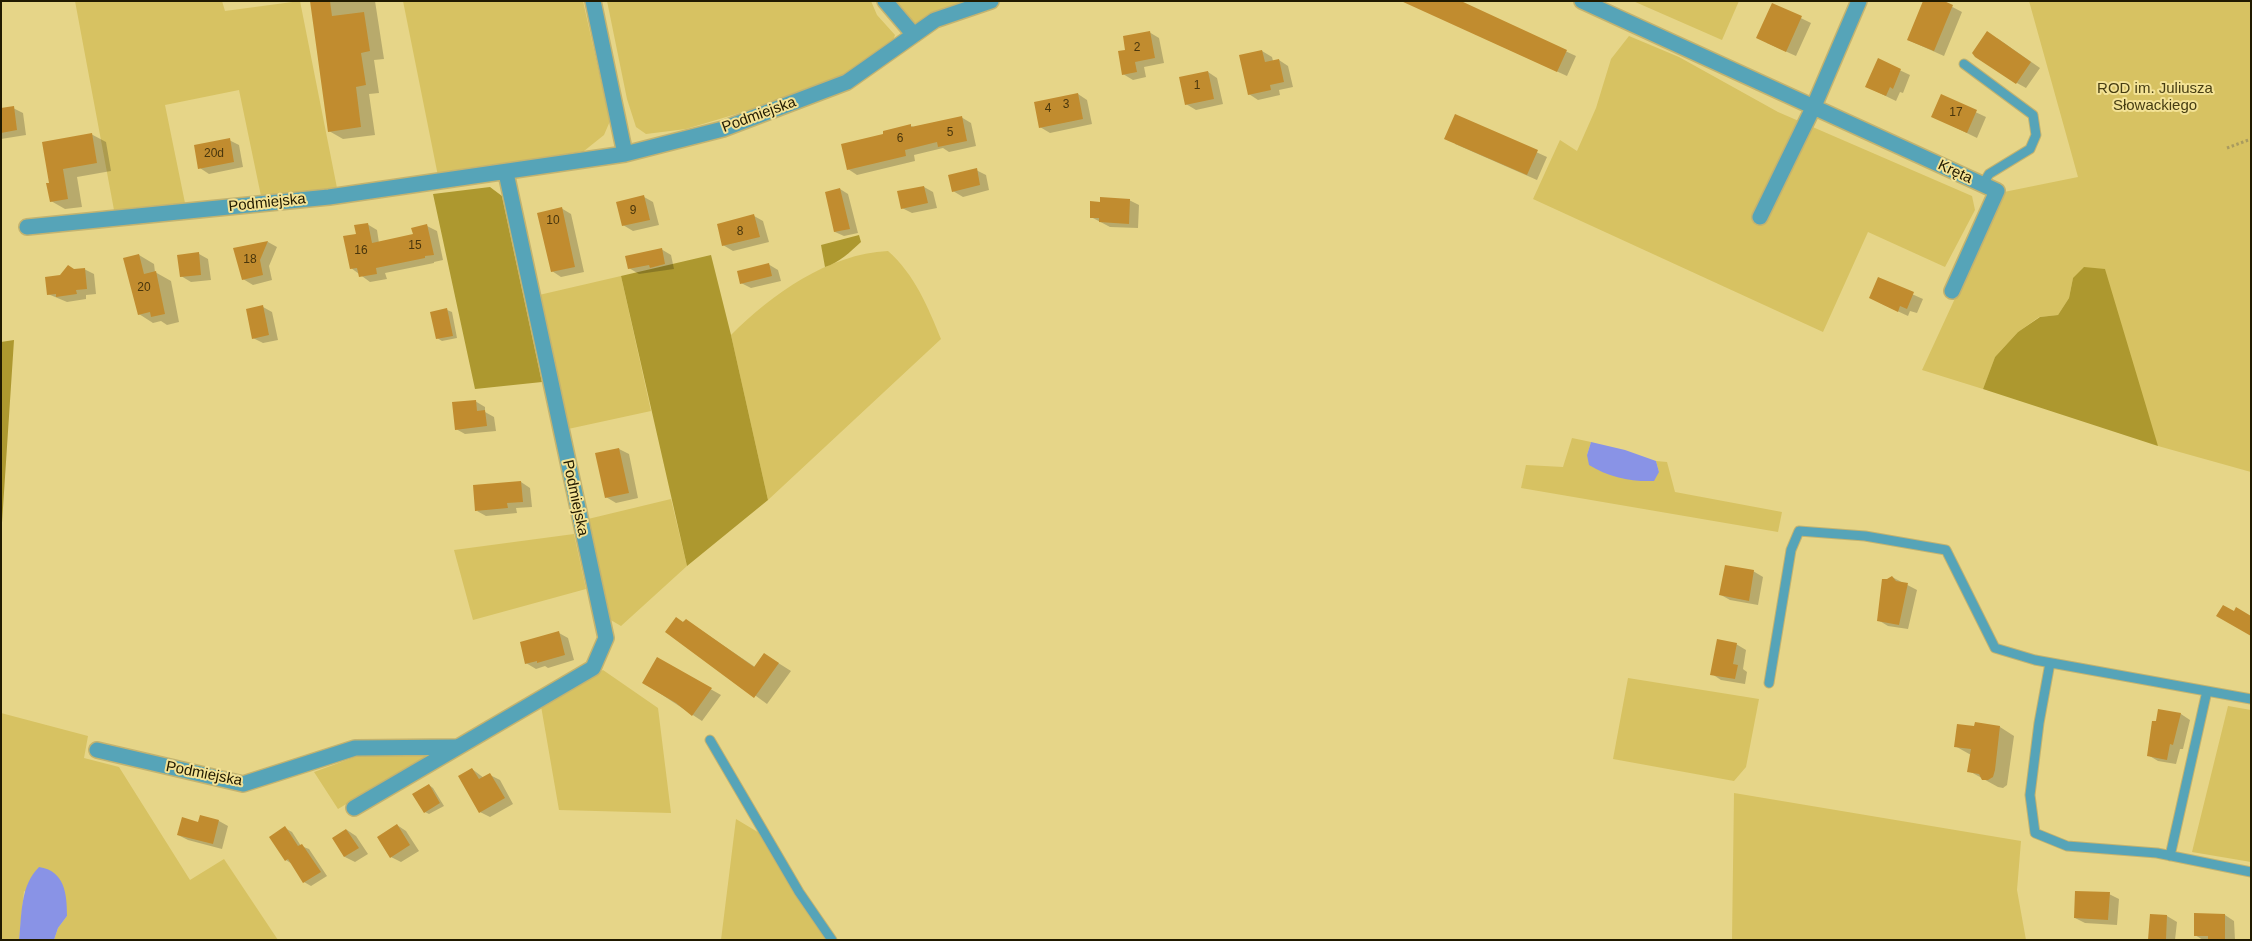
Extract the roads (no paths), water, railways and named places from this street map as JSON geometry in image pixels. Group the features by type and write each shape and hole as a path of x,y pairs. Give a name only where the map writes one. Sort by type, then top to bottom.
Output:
{"street":[{"path":"593,1 625,154"},
{"path":"885,1 914,35"},
{"name":"Podmiejska","path":"27,227 329,197 506,173 625,154 723,129 847,82 935,20 991,1"},
{"name":"Kręta","path":"1582,1 1997,191 1952,292"},
{"path":"1760,217 1814,106 1859,1"},
{"name":"Podmiejska","path":"354,808 593,668 606,638 506,173"},
{"name":"Podmiejska","path":"97,750 243,784 355,748 458,747"}],"lane":[{"path":"1964,64 2033,115 2036,134 2030,149 1990,174 1982,184"},
{"path":"1769,683 1791,550 1800,531 1866,536 1946,550 1995,648 2050,663 2251,699"},
{"path":"2050,663 2039,723 2030,795 2034,833 2067,846 2170,856 2251,872"},
{"path":"2170,856 2206,691"},
{"path":"710,740 799,892 832,940"}],"water":[{"path":"1591,442 1625,450 1656,461 1659,472 1654,481 1629,480 1604,473 1589,465 1587,455"},
{"path":"39,867 54,873 63,885 67,916 58,928 54,940 19,940 25,892 28,883"}],"park label":[{"name":"ROD im. Juliusza Słowackiego","path":"2155,98"}]}
